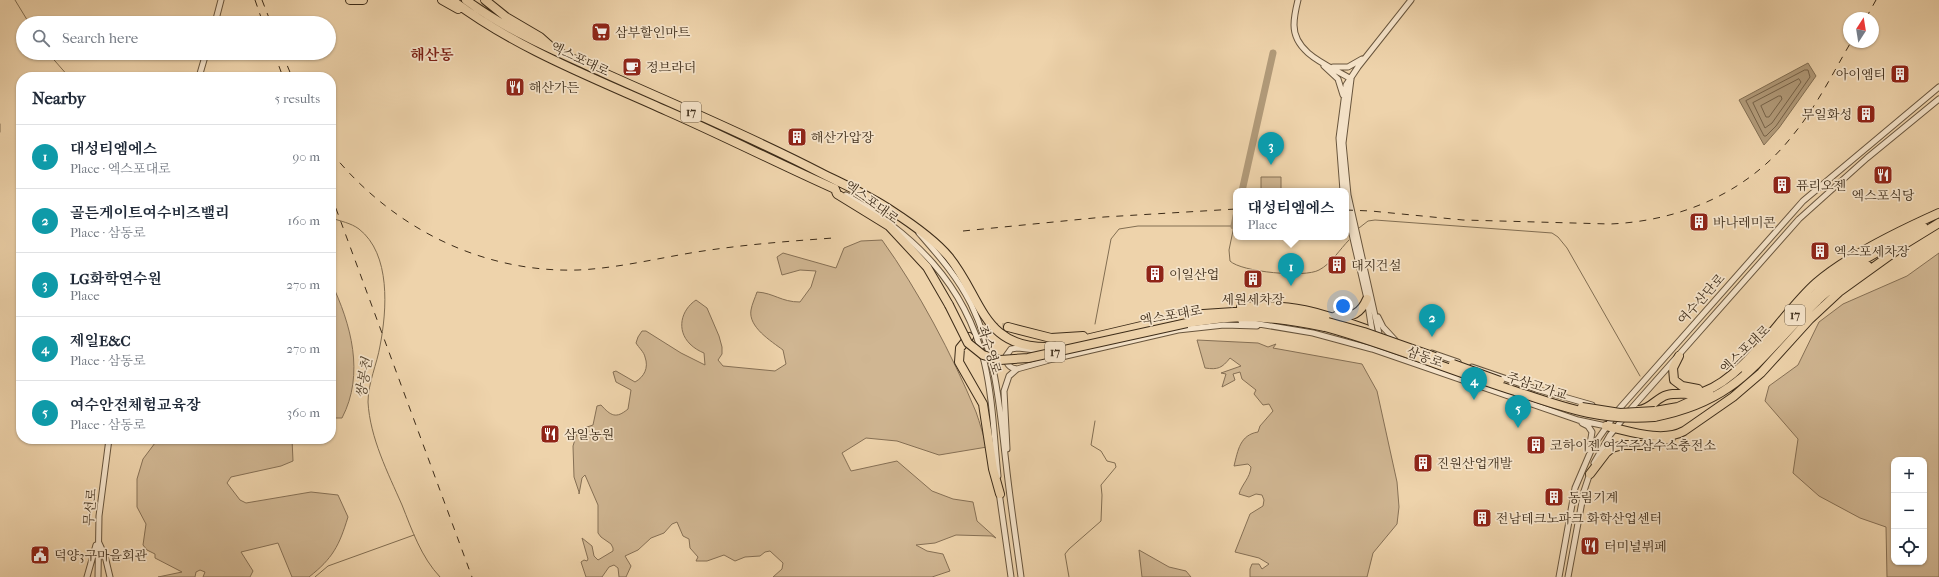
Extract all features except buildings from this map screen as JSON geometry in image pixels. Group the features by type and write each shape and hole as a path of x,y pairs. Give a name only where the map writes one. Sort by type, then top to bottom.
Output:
{"highway":[{"path":"350,0 363,0"},
{"path":"442,0 476,18"},
{"name":"엑스포대로","path":"452,0 476,18 525,46 729,138 835,189 837,194 888,226 927,267 949,305 968,343 983,355 1000,360 1028,358 1188,319 1212,320 1228,318 1269,318 1299,322 1327,322"},
{"name":"엑스포대로","path":"466,0 495,20 552,49 799,161 892,211 931,238 950,258 985,318 999,332 1021,343 1052,347 1093,338 1109,332 1188,319 1256,312 1302,316 1327,322"},
{"path":"485,0 515,24 540,38 552,49"},
{"path":"1630,410 1647,408 1660,398 1667,395 1699,393 1718,384 1740,367 1815,284 1849,259 1939,213"},
{"name":"엑스포대로","path":"1654,414 1696,400 1729,382 1755,360 1828,282 1846,270 1939,217"},
{"name":"엑스포대로","path":"1654,414 1674,414 1698,405 1729,389 1761,362 1830,289 1939,223"},
{"path":"1590,474 1606,453 1612,448 1658,443 1677,435 1733,396 1761,373 1810,319 1839,292 1900,248"},
{"path":"1327,322 1353,316 1362,309 1369,299"},
{"path":"1327,322 1376,333"},
{"name":"주삼고가교","path":"1327,322 1364,332 1505,383 1578,406 1620,413 1654,414"},
{"path":"1008,327 1036,335 1057,338 1109,332"},
{"path":"969,336 960,348 959,362 978,393 984,408 993,469 1000,494"},
{"path":"1679,356 1673,373 1674,380 1679,385 1696,389 1718,384"},
{"path":"1606,426 1654,436 1677,435"}],"street":[{"path":"217,16 221,0"},
{"path":"1298,0 1294,22 1296,34 1305,50 1338,79 1343,98"},
{"path":"1343,188 1339,138 1343,98 1346,85 1366,56 1411,0"},
{"path":"1331,67 1348,67 1366,56"},
{"path":"201,72 204,60"},
{"path":"1318,60 1351,78"},
{"path":"1347,188 1344,162 1344,138 1351,78"},
{"name":"여수산단로","path":"1560,577 1575,488 1588,454 1618,409 1803,201 1939,87"},
{"name":"여수산단로","path":"1568,577 1584,491 1600,452 1615,428 1799,219 1867,158 1939,99"},
{"name":"좌수영로","path":"835,189 871,210 899,229 935,264 958,299 976,338 985,368 991,398 1000,494 1011,577"},
{"path":"1349,200 1376,333 1382,353"},
{"path":"1349,220 1369,299 1382,327 1395,340"},
{"name":"좌수영로","path":"914,227 936,250 958,281 984,334 996,382 1021,577"},
{"path":"1212,320 1246,321 1282,327"},
{"path":"1005,458 1007,439 1004,391 1009,376 1018,369 1053,359 1178,330 1224,325 1282,327"},
{"name":"삼동로","path":"1282,327 1313,333 1375,350 1578,420 1606,426"},
{"path":"1375,350 1376,333"},
{"name":"삼동로","path":"1376,333 1536,389 1605,408 1630,410"},
{"path":"1018,369 1010,367 1007,362 1006,356 1011,349 1018,348 1041,352 1052,347"},
{"path":"1578,420 1588,426 1592,432 1588,454"},
{"name":"무선로","path":"98,577 98,541 102,486 108,444"},
{"path":"87,577 98,541"},
{"path":"98,541 105,556 110,577"}],"shaded area":[{"path":"1261,177 1281,177 1281,188 1261,188"},
{"path":"882,240 934,323 967,390 976,412 987,447 939,455 897,441 866,438 842,453 851,471 897,461 932,491 953,499 973,502 977,521 996,538 992,536 956,535 935,543 916,545 927,551 943,554 950,571 932,577 773,577 782,569 783,563 770,551 765,552 760,556 745,557 735,561 724,555 707,561 696,561 698,557 690,548 689,539 683,536 677,522 672,524 664,533 651,538 638,550 625,556 631,566 626,577 619,577 618,568 614,565 609,567 602,577 586,577 581,562 584,560 587,561 588,559 582,538 592,546 594,556 598,560 613,551 613,548 611,544 598,533 598,505 585,475 582,478 579,494 574,477 573,446 578,430 593,425 597,406 601,405 608,412 614,415 620,414 628,409 631,390 616,382 613,372 616,371 635,382 641,378 645,372 646,361 644,353 636,343 642,331 646,331 681,353 705,365 704,353 690,344 683,333 682,327 682,320 687,309 696,300 707,308 719,336 722,354 718,360 723,366 775,371 786,364 783,350 761,333 753,322 751,310 757,292 788,301 800,302 811,287 816,271 800,270 782,275 777,257 783,253 836,268 844,248 861,241"},
{"path":"1939,253 1939,577 1887,577 1886,527 1860,518 1819,496 1793,473 1798,439 1765,401 1769,386 1798,365 1819,322 1843,304 1907,276"},
{"path":"336,293 349,332 353,349 354,367 353,384 349,401 342,418 336,418"},
{"path":"1197,340 1258,343 1268,347 1276,344 1273,348 1362,364 1377,391 1397,482 1399,507 1397,524 1373,553 1367,577 1250,577 1250,569 1252,564 1259,564 1262,569 1269,564 1259,558 1235,552 1250,514 1263,506 1264,500 1262,495 1256,494 1249,497 1239,494 1251,467 1248,464 1234,466 1241,444 1247,436 1258,432 1260,426 1273,411 1269,404 1263,405 1254,394 1256,390 1242,379 1240,372 1233,374 1235,380 1222,387 1226,374 1221,373 1241,366 1230,358 1219,368 1205,368"},
{"path":"154,444 292,444 293,461 281,466 231,477 227,483 240,500 246,503 311,492 338,495 348,517 334,551 324,564 309,577 292,577 278,543 241,552 253,571 250,577 203,577 205,572 200,570 196,572 195,577 158,577 182,572 155,558 155,554 147,550 143,545 146,524 137,507 137,479 143,459"},
{"path":"1139,550 1169,567 1186,571 1191,577 1142,577"}],"water":[{"path":"1808,63 1816,76 1779,128 1764,145 1739,100"}],"waterway":[{"name":"쌍봉천","path":"15,0 25,16"},
{"path":"1243,188 1273,53"},
{"name":"쌍봉천","path":"54,60 65,72"},
{"path":"0,124 0,132"},
{"name":"쌍봉천","path":"336,220 359,229 369,240 377,253 382,268 385,300 384,316 380,346 368,395 369,415 380,455 413,533 427,561 440,577"},
{"path":"1359,228 1368,221 1375,220 1552,233 1558,237 1567,248 1640,376"},
{"path":"1095,324 1111,239 1119,229 1138,226 1233,226"},
{"path":"1233,231 1229,250 1230,261 1236,265 1273,273 1301,274 1319,270 1331,260 1349,240"},
{"path":"1069,577 1065,554 1101,521 1101,485 1116,467 1115,463 1107,461 1101,451 1091,445 1095,421"},
{"path":"315,577 328,566 414,535"}],"tunnel":[{"path":"969,337 985,327 1008,327"}],"railway":[{"path":"255,0 261,16"},
{"path":"262,0 268,16"},
{"path":"1869,12 1876,0"},
{"path":"1349,210 1463,220 1610,224 1636,222 1688,210 1712,200 1734,187 1756,173 1775,155 1793,135 1809,113 1848,48"},
{"path":"277,60 281,72"},
{"path":"285,60 290,72"},
{"path":"336,158 355,179 381,202 410,223 441,240 473,254 507,263 542,269 594,269 694,252 833,238"},
{"path":"336,209 472,577"},
{"path":"963,231 1104,217 1233,209"}],"place":[{"name":"삼부할인마트","path":"601,32"},
{"name":"정브라더","path":"632,67"},
{"name":"아이엠티","path":"1900,74"},
{"name":"해산가든","path":"515,87"},
{"name":"무일화성","path":"1866,114"},
{"name":"해산가압장","path":"797,137"},
{"name":"LG화학연수원","path":"1271,165"},
{"name":"엑스포식당","path":"1883,175"},
{"name":"퓨리오젠","path":"1782,185"},
{"name":"바나레미콘","path":"1699,222"},
{"name":"엑스포세차장","path":"1820,251"},
{"name":"대지건설","path":"1337,265"},
{"name":"이일산업","path":"1155,274"},
{"name":"세원세차장","path":"1253,279"},
{"name":"대성티엠에스","path":"1291,286"},
{"name":"골든게이트여수비즈밸리","path":"1432,337"},
{"name":"제일E&C","path":"1474,400"},
{"name":"여수안전체험교육장","path":"1518,428"},
{"name":"삼일농원","path":"550,434"},
{"name":"코하이젠 여수주삼수소충전소","path":"1536,445"},
{"name":"진원산업개발","path":"1423,463"},
{"name":"동림기계","path":"1554,497"},
{"name":"전남테크노파크 화학산업센터","path":"1482,518"},
{"name":"터미널뷔페","path":"1590,546"},
{"name":"덕양3구마을회관","path":"40,555"}],"district":[{"name":"해산동","path":"432,55"}]}
